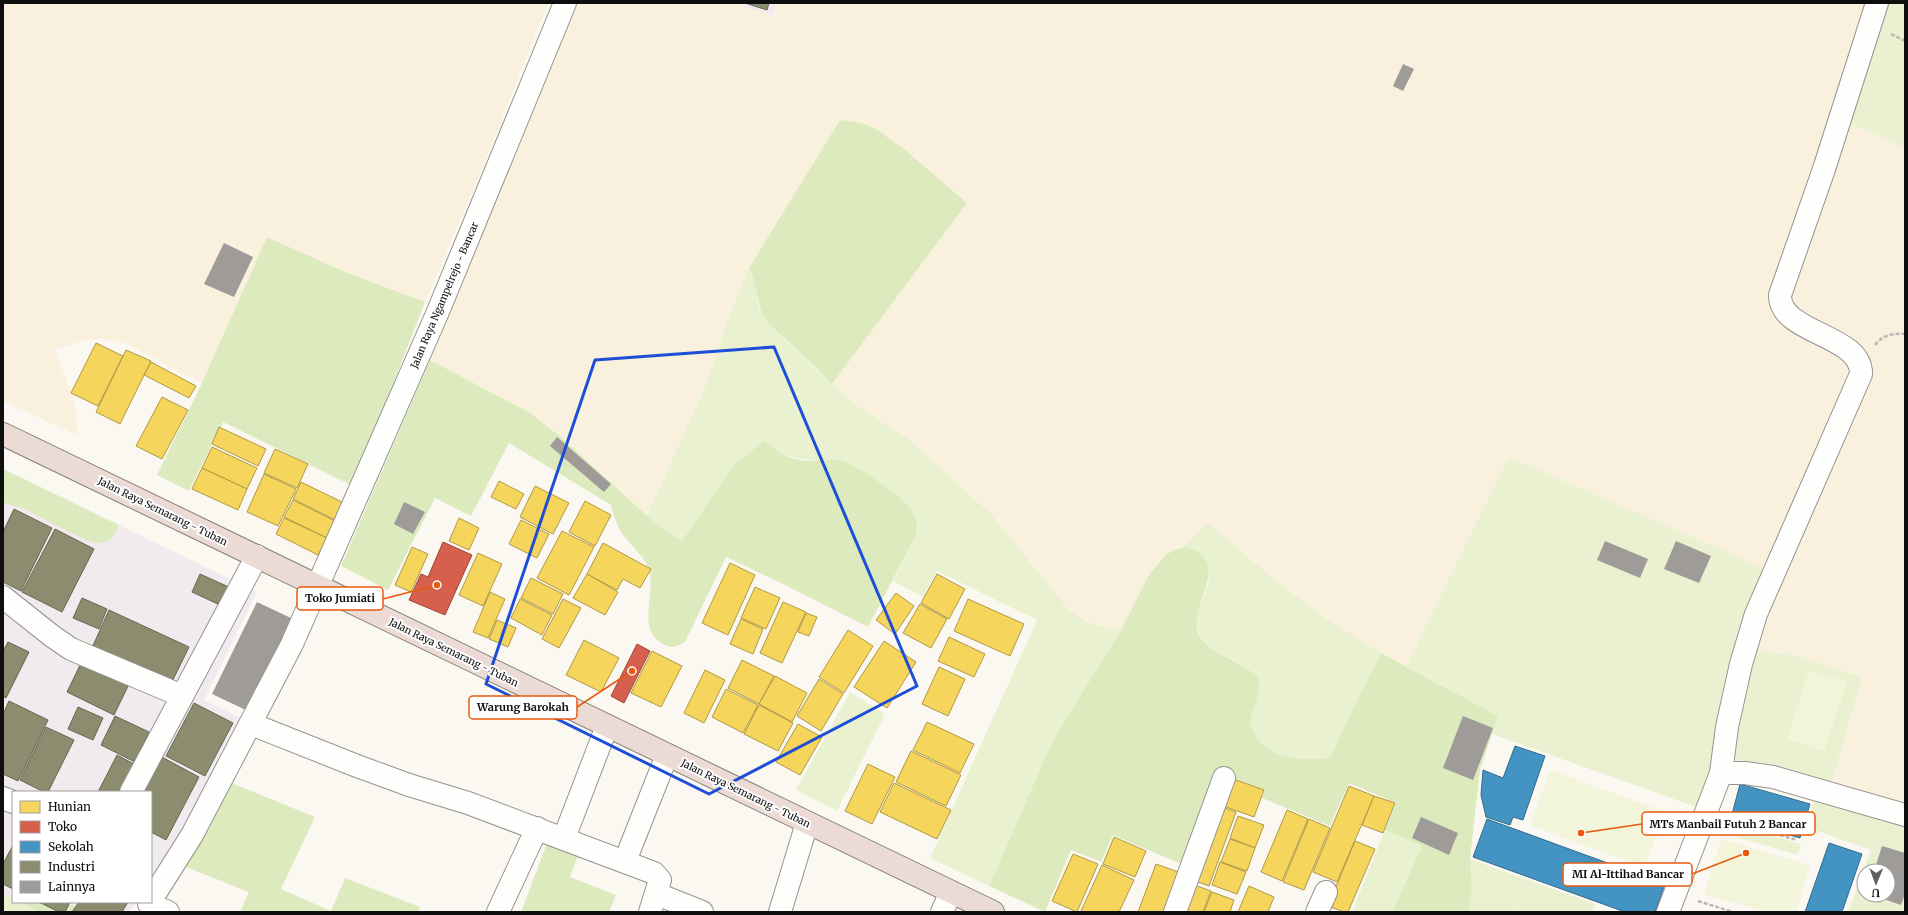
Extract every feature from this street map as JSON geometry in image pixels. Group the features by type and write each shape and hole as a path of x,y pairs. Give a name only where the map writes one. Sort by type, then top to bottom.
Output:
{"highway":[{"name":"Jalan Raya Semarang - Tuban","path":"3,434 317,584 992,912"}],"street":[{"name":"Jalan Raya Ngampelrejo - Bancar","path":"152,906 192,835 292,644 317,584 437,314 565,3"},
{"path":"1672,903 1721,773 1727,727 1741,664 1756,614 1857,385 1861,367 1848,350 1795,320 1784,310 1780,303 1780,295 1824,169 1877,3"},
{"path":"132,791 257,556"},
{"path":"3,597 52,636 71,649 182,696"},
{"path":"251,724 409,785 468,803 648,870 658,876 660,880 653,903 702,912"},
{"path":"564,838 607,726"},
{"path":"625,861 667,755"},
{"path":"1721,773 1744,772 1773,777 1905,815"},
{"path":"1175,912 1224,778"},
{"path":"780,912 807,823"},
{"path":"498,912 537,828"},
{"path":"942,912 951,892"},
{"path":"1317,912 1326,892"}],"path":[{"path":"1861,367 1879,340 1894,333 1905,334"},
{"path":"1705,814 1797,840"},
{"path":"1672,903 1734,912"}],"highlighted area":[{"path":"774,347 917,686 709,794 486,684 595,360"}],"shaded area":[{"path":"3,3 548,3 485,162 425,302 345,272 267,237 202,383 124,343 108,339 91,339 54,349 72,393 76,410 77,435 3,401"},
{"path":"577,3 732,3 773,16 778,3 1866,3 1853,50 1773,290 1840,353 1854,373 1768,570 1509,457 1406,666 1381,653 1325,618 1269,575 1208,523 1182,548 1166,555 1158,562 1150,573 1120,632 1085,621 1068,609 991,514 911,441 855,404 832,384 967,203 887,136 875,128 861,123 840,120 749,268 731,311 706,385 647,516 562,438 530,413 430,360"},
{"path":"732,3 778,3 773,16"},
{"path":"1847,122 1905,148 1905,806 1832,782 1862,677 1800,657 1778,652 1751,651 1865,378 1805,319 1788,297"},
{"path":"3,469 257,592 204,700 241,718 189,816 152,876 152,791 12,791 12,903 135,903 129,912 3,912"}],"green space":[{"path":"1885,3 1905,3 1905,148 1847,122"},
{"path":"840,120 861,123 875,128 905,150 967,203 832,384 816,367 768,323 761,310 749,268"},
{"path":"267,237 345,272 425,302 353,486 223,422 189,491 157,475 202,383"},
{"path":"749,268 755,284 759,308 782,337 855,404 911,441 991,514 1068,609 1085,621 1120,632 1049,749 989,886 930,858 1037,620 937,571 923,597 893,581 915,537 918,527 811,460 797,458 781,452 764,441 735,464 683,541 656,524 647,516 706,385 731,311"},
{"path":"430,360 530,413 562,438 656,524 682,541 735,464 764,441 791,458 808,461 841,461 864,472 894,494 910,509 917,521 915,537 868,627 726,557 685,642 671,647 663,644 655,638 650,630 648,611 651,580 649,570 641,556 622,533 611,505 509,443 471,516 435,498 388,590 341,566"},
{"path":"1509,457 1768,570 1699,808 1492,734 1498,716 1406,666"},
{"path":"3,469 119,525 116,532 110,540 100,543 93,542 74,535 24,509 3,503"},
{"path":"1208,523 1269,575 1325,618 1381,653 1330,758 1292,758 1280,755 1267,748 1257,737 1251,725 1252,712 1259,688 1257,676 1243,666 1211,648 1200,636 1197,626 1198,615 1208,582 1209,572 1207,562 1193,550 1189,548 1182,548"},
{"path":"1186,547 1200,554 1207,563 1209,573 1199,609 1197,621 1198,633 1208,646 1243,666 1257,676 1259,682 1259,692 1252,713 1251,725 1253,731 1262,743 1274,752 1298,759 1330,758 1381,653 1498,716 1480,770 1470,859 1472,888 1468,912 1392,912 1422,846 1385,830 1396,803 1349,783 1330,826 1262,798 1265,790 1223,774 1188,867 1113,835 1101,862 1071,850 1045,912 989,886 1049,749 1120,632 1150,573 1166,555 1174,550"},
{"path":"1751,651 1765,651 1794,656 1862,677 1832,782 1776,766 1730,759"},
{"path":"1809,670 1847,682 1824,751 1787,739"},
{"path":"850,692 885,714 837,811 796,790"},
{"path":"1550,770 1665,812 1644,868 1530,825"},
{"path":"229,782 315,817 281,889 331,911 345,878 420,907 418,912 240,912 249,892 181,865"},
{"path":"1815,796 1905,822 1905,912 1848,912 1856,890 1856,903 1896,903 1896,863 1866,863 1871,850 1806,827"},
{"path":"1717,820 1801,844 1798,855 1712,830"},
{"path":"1385,830 1422,846 1392,912 1352,912"},
{"path":"549,838 580,850 570,877 616,895 609,912 521,912"},
{"path":"1721,839 1810,865 1796,912 1766,912 1704,894"},
{"path":"1470,859 1595,904 1592,912 1523,912 1517,910 1516,912 1468,912 1472,888"},
{"path":"3,894 12,898 12,903 21,903 39,912 3,912"},
{"path":"21,903 67,903 85,912 39,912"}],"building: Hunian":[{"path":"96,343 123,356 98,406 71,393"},
{"path":"126,350 151,361 120,424 96,412"},
{"path":"151,362 196,386 189,398 144,375"},
{"path":"162,397 188,410 162,459 136,446"},
{"path":"219,427 266,449 258,466 212,444"},
{"path":"212,447 257,468 247,489 202,468"},
{"path":"275,449 308,464 297,488 264,473"},
{"path":"202,468 247,489 238,510 192,489"},
{"path":"264,474 296,489 278,526 247,512"},
{"path":"499,481 524,494 516,509 491,497"},
{"path":"301,482 344,503 335,520 293,499"},
{"path":"535,486 569,503 553,534 520,517"},
{"path":"293,500 335,521 327,538 284,517"},
{"path":"585,501 611,515 595,546 569,532"},
{"path":"284,518 327,538 318,555 276,534"},
{"path":"459,518 479,528 469,550 449,541"},
{"path":"521,520 549,534 537,558 509,544"},
{"path":"562,531 594,547 569,595 537,578"},
{"path":"603,543 651,569 640,588 623,579 617,590 587,574"},
{"path":"412,547 428,554 411,592 395,585"},
{"path":"478,553 502,564 483,606 459,595"},
{"path":"730,563 755,575 728,635 702,623"},
{"path":"587,574 618,592 605,615 573,598"},
{"path":"937,574 965,589 949,619 921,603"},
{"path":"531,578 563,594 553,614 521,598"},
{"path":"755,587 780,598 766,629 741,618"},
{"path":"490,592 505,599 488,638 473,632"},
{"path":"896,593 914,606 895,634 876,620"},
{"path":"520,599 552,615 542,635 511,618"},
{"path":"563,599 581,608 559,648 542,639"},
{"path":"968,599 1024,624 1010,656 954,631"},
{"path":"783,602 806,612 782,663 760,653"},
{"path":"920,604 947,619 931,648 903,633"},
{"path":"806,613 817,617 809,636 798,632"},
{"path":"741,619 763,629 753,654 730,644"},
{"path":"497,620 516,628 508,647 489,639"},
{"path":"848,630 873,646 844,693 819,677"},
{"path":"949,637 985,654 974,677 938,661"},
{"path":"584,640 619,658 601,692 566,675"},
{"path":"884,641 916,662 887,708 854,687"},
{"path":"652,651 682,666 661,707 631,693"},
{"path":"742,660 774,676 759,704 728,688"},
{"path":"939,667 965,679 948,716 922,704"},
{"path":"705,670 725,680 704,723 684,713"},
{"path":"775,676 807,693 792,722 759,704"},
{"path":"819,679 843,694 821,731 797,716"},
{"path":"726,689 758,705 743,733 712,717"},
{"path":"759,705 793,723 778,751 744,734"},
{"path":"927,722 974,744 960,773 913,750"},
{"path":"798,724 822,737 800,775 776,762"},
{"path":"911,751 961,775 946,806 896,782"},
{"path":"868,764 895,777 872,824 845,811"},
{"path":"1228,777 1264,790 1254,817 1218,804"},
{"path":"894,783 951,810 937,839 880,812"},
{"path":"1349,786 1374,796 1337,882 1313,872"},
{"path":"1374,796 1395,803 1383,833 1362,825"},
{"path":"1217,805 1236,812 1209,886 1190,879"},
{"path":"1287,810 1308,819 1282,881 1261,872"},
{"path":"1238,816 1264,825 1255,848 1230,838"},
{"path":"1309,819 1330,828 1304,890 1283,882"},
{"path":"1114,837 1146,851 1135,877 1103,864"},
{"path":"1230,839 1255,848 1247,871 1221,862"},
{"path":"1355,841 1375,849 1348,912 1344,912 1328,906"},
{"path":"1073,854 1098,864 1077,912 1052,901"},
{"path":"1220,862 1246,872 1237,894 1212,885"},
{"path":"1156,864 1184,874 1170,912 1138,912"},
{"path":"1102,865 1134,880 1119,912 1081,911"},
{"path":"1189,883 1211,891 1203,912 1178,912"},
{"path":"1249,886 1274,897 1268,912 1238,912"},
{"path":"1212,892 1234,900 1230,912 1204,912"}],"building: Toko":[{"path":"443,542 472,555 445,615 409,600 421,574 428,577"},
{"path":"637,644 650,651 624,703 611,696"}],"building: Sekolah":[{"path":"1515,746 1545,756 1523,820 1513,817 1510,825 1486,817 1481,795 1483,770 1503,778"},
{"path":"1740,784 1810,804 1800,838 1731,818"},
{"path":"1487,819 1665,884 1655,912 1625,912 1473,857"},
{"path":"1829,843 1862,854 1859,863 1856,863 1856,871 1842,912 1805,912"}],"building: Industri":[{"path":"745,3 769,3 767,10"},
{"path":"14,509 52,528 21,591 3,582 3,532"},
{"path":"55,529 94,549 62,612 22,592"},
{"path":"200,574 231,588 222,606 192,592"},
{"path":"82,598 107,609 99,629 73,618"},
{"path":"109,610 189,647 170,686 91,650"},
{"path":"8,642 29,652 6,698 3,696 3,651"},
{"path":"82,661 129,684 114,715 67,692"},
{"path":"9,701 48,720 18,781 3,774 3,714"},
{"path":"194,703 233,723 205,776 166,756"},
{"path":"78,707 103,718 93,740 68,729"},
{"path":"115,716 149,732 135,762 101,745"},
{"path":"46,727 74,740 48,791 42,791 20,780"},
{"path":"117,755 134,764 120,791 99,791"},
{"path":"160,756 199,777 166,840 152,833 152,791 142,791"},
{"path":"12,847 12,888 3,884 3,864"},
{"path":"41,903 70,903 65,912 59,912"},
{"path":"78,903 127,903 122,912 72,912"}],"building: Lainnya":[{"path":"1403,64 1414,69 1403,91 1393,86"},
{"path":"224,243 253,257 234,297 204,284"},
{"path":"557,437 611,484 604,492 550,446"},
{"path":"404,502 425,512 413,534 394,524"},
{"path":"1605,541 1648,559 1640,578 1597,560"},
{"path":"1676,541 1711,556 1699,583 1664,569"},
{"path":"257,602 293,619 248,711 212,694"},
{"path":"1463,716 1493,728 1473,780 1443,768"},
{"path":"1421,817 1458,833 1449,855 1412,838"},
{"path":"1882,846 1905,853 1905,894 1901,905 1895,903 1896,863 1877,863"}],"place":[{"name":"Toko Jumiati","path":"437,585"},
{"name":"Warung Barokah","path":"632,671"},
{"name":"MTs Manbail Futuh 2 Bancar","path":"1581,833"},
{"name":"MI Al-Ittihad Bancar","path":"1746,853"}]}
